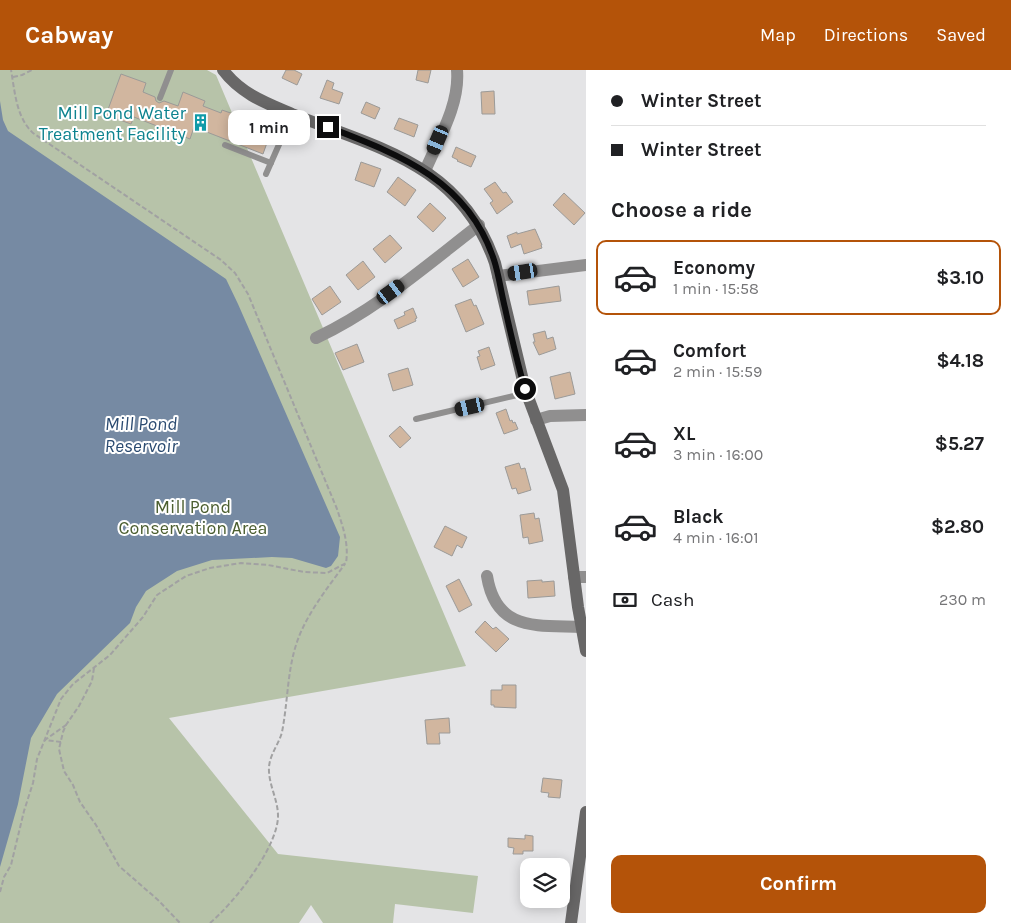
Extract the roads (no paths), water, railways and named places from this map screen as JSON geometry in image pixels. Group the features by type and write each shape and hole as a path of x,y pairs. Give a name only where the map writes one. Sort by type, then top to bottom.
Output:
{"street":[{"path":"223,70 238,87 250,95 300,117 390,151 425,171 457,199 479,225 490,249 498,276 526,393 564,490 580,577 581,627 586,651"},
{"path":"425,171 451,109 456,87 457,70"},
{"path":"316,338 341,326 381,300 479,225"},
{"path":"498,276 586,265"},
{"path":"536,420 550,416 586,415"},
{"path":"487,576 496,602 501,610 514,620 527,624 581,627"},
{"path":"571,923 586,812"}],"lane":[{"path":"160,98 171,70"},
{"path":"266,174 281,140 295,127 300,117"},
{"path":"224,145 271,163"},
{"path":"416,418 526,393"}],"water":[{"name":"Mill Pond Reservoir","path":"0,101 3,120 8,131 226,279 340,537 338,556 331,566 326,568 292,558 212,560 177,571 146,591 136,607 130,623 57,694 31,738 18,804 0,867"}],"place":[{"name":"Mill Pond Water Treatment Facility","path":"200,123"}],"park label":[{"name":"Mill Pond Conservation Area","path":"193,517"}]}
